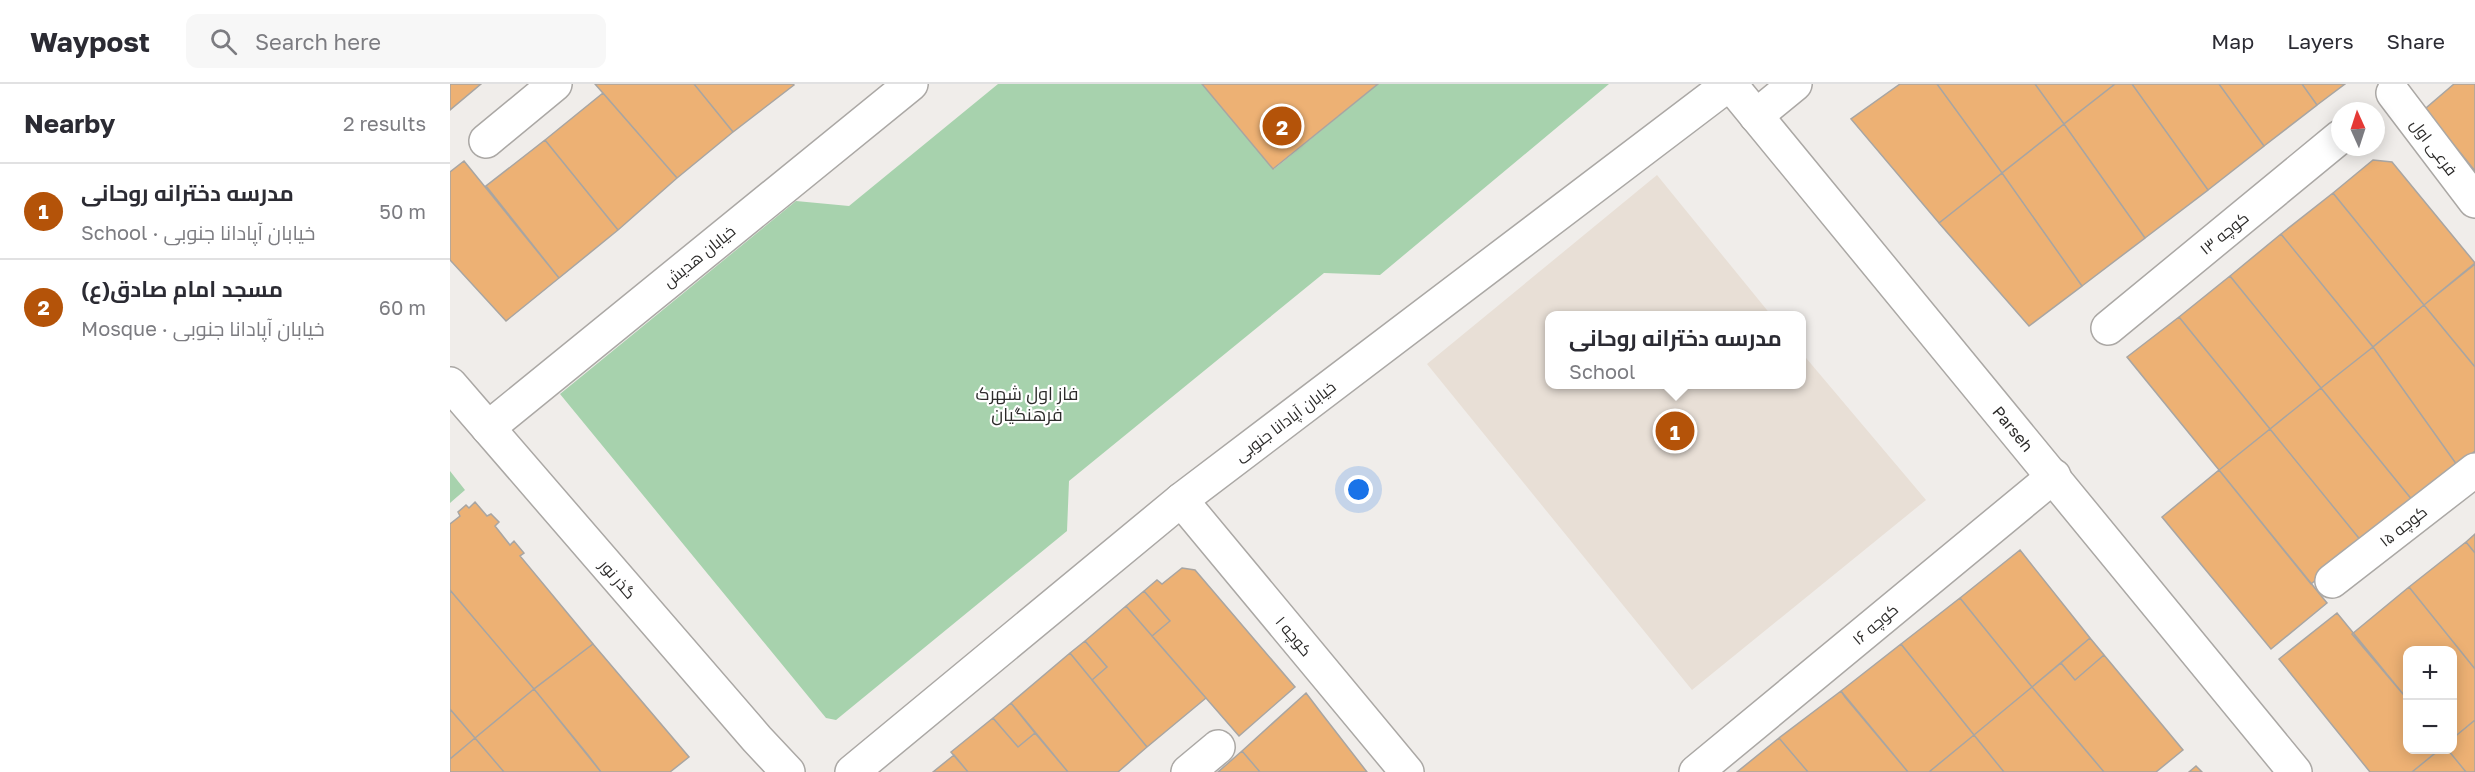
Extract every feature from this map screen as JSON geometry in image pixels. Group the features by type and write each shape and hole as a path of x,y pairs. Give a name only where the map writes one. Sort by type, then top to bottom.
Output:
{"street":[{"path":"486,141 555,84"},
{"name":"خیابان هدیش","path":"488,428 911,84"},
{"name":"Parseh","path":"1729,84 2054,476 2295,772"},
{"name":"خیابان آپادانا جنوبی","path":"852,772 1181,500 1729,84"},
{"path":"1755,116 1795,84"},
{"name":"فرعی اول","path":"2390,96 2475,201"},
{"name":"کوچه ۱۳","path":"2108,328 2331,144"},
{"name":"گذر نور","path":"450,384 788,772"},
{"name":"کوچه ۱۵","path":"2332,581 2475,470"},
{"name":"کوچه ۱۶","path":"1696,772 2054,476"},
{"name":"کوچه ۱","path":"1181,500 1407,772"},
{"path":"1188,772 1218,747"}],"shaded area":[{"path":"1657,175 1768,311 1545,311 1545,389 1806,389 1806,358 1926,500 1692,690 1427,364"}],"green space":[{"path":"998,84 1202,84 1274,169 1378,84 1609,84 1380,275 1324,273 1069,481 1067,531 836,720 826,718 560,394 796,201 849,206"},
{"path":"450,471 465,490 450,503"}],"building":[{"path":"450,84 481,84 450,110"},
{"path":"595,84 694,84 733,132 677,178"},
{"path":"694,84 793,84 794,85 733,132"},
{"path":"1202,84 1378,84 1273,169"},
{"path":"1900,84 1937,84 2002,173 1939,223 1851,119"},
{"path":"1937,84 2035,84 2064,124 2002,173"},
{"path":"2035,84 2115,84 2064,124"},
{"path":"2115,84 2132,84 2208,190 2145,238 2064,124"},
{"path":"2132,84 2219,84 2264,146 2208,190"},
{"path":"2219,84 2302,84 2317,105 2264,146"},
{"path":"2302,84 2345,84 2317,105"},
{"path":"2454,84 2475,84 2475,171 2426,108"},
{"path":"603,93 677,178 618,230 545,140"},
{"path":"2064,124 2145,238 2082,286 2002,173"},
{"path":"545,140 618,230 559,278 486,186"},
{"path":"2373,160 2392,162 2475,263 2424,305 2333,193"},
{"path":"464,161 559,278 506,321 450,260 450,172"},
{"path":"2002,173 2082,286 2029,326 1939,223"},
{"path":"2333,193 2424,305 2373,347 2281,234"},
{"path":"2281,234 2373,347 2321,388 2230,276"},
{"path":"2475,264 2475,367 2424,305"},
{"path":"2230,276 2321,388 2270,429 2179,317"},
{"path":"2424,305 2475,367 2475,451 2457,465 2373,347"},
{"path":"2179,317 2270,429 2219,470 2127,357"},
{"path":"2373,347 2457,465 2413,501 2321,388"},
{"path":"2321,388 2413,501 2362,542 2270,429"},
{"path":"2270,429 2362,542 2311,584 2219,470"},
{"path":"2219,470 2327,603 2271,649 2162,517"},
{"path":"475,502 487,516 491,514 499,522 495,526 510,545 514,541 524,553 520,556 593,644 534,689 450,590 450,524 460,516 458,512 466,505 469,508"},
{"path":"2475,534 2475,553 2466,542"},
{"path":"2466,542 2475,553 2475,669 2457,646 2409,587"},
{"path":"2020,550 2090,638 2032,687 1960,598"},
{"path":"1182,568 1195,570 1295,687 1239,736 1152,636 1170,621 1144,591 1157,580 1162,584"},
{"path":"2409,587 2456,646 2403,646 2403,694 2352,634"},
{"path":"450,590 534,689 475,738 450,709"},
{"path":"1144,591 1170,621 1152,636 1126,606"},
{"path":"1960,598 2032,687 1974,735 1901,644"},
{"path":"1126,606 1206,698 1147,747 1092,680 1107,667 1085,641"},
{"path":"2337,613 2403,694 2403,754 2434,754 2412,772 2370,772 2279,659"},
{"path":"2090,638 2104,655 2075,680 2061,663"},
{"path":"1085,641 1107,667 1092,680 1070,653"},
{"path":"593,644 689,757 670,772 601,772 534,689"},
{"path":"1901,644 1974,735 1929,772 1908,772 1841,691"},
{"path":"2457,647 2475,669 2475,720 2457,735"},
{"path":"1070,653 1147,747 1118,772 1068,772 1011,703"},
{"path":"2104,655 2183,750 2156,772 2104,772 2032,687 2061,663 2075,680"},
{"path":"2032,687 2104,772 2004,772 1974,735"},
{"path":"534,689 601,772 504,772 475,738"},
{"path":"1841,691 1908,772 1808,772 1779,738"},
{"path":"1306,693 1367,772 1260,772 1242,751"},
{"path":"1011,703 1035,733 1018,747 993,718"},
{"path":"450,709 475,738 450,759"},
{"path":"993,718 1018,747 1035,733 1068,772 968,772 951,752"},
{"path":"2475,720 2475,772 2466,772 2451,754 2457,754 2457,735"},
{"path":"1974,735 2004,772 1929,772"},
{"path":"475,738 504,772 450,772 450,759"},
{"path":"1779,738 1808,772 1737,772"},
{"path":"1242,751 1260,772 1218,772"},
{"path":"2434,754 2451,754 2466,772 2412,772"},
{"path":"954,755 968,772 933,772"},
{"path":"2196,766 2202,772 2189,772"}],"place":[{"name":"مسجد امام صادق(ع)","path":"1282,126"},
{"name":"مدرسه دخترانه روحانی","path":"1675,431"}],"district":[{"name":"فاز اول شهرک فرهنگیان","path":"1027,404"}]}
